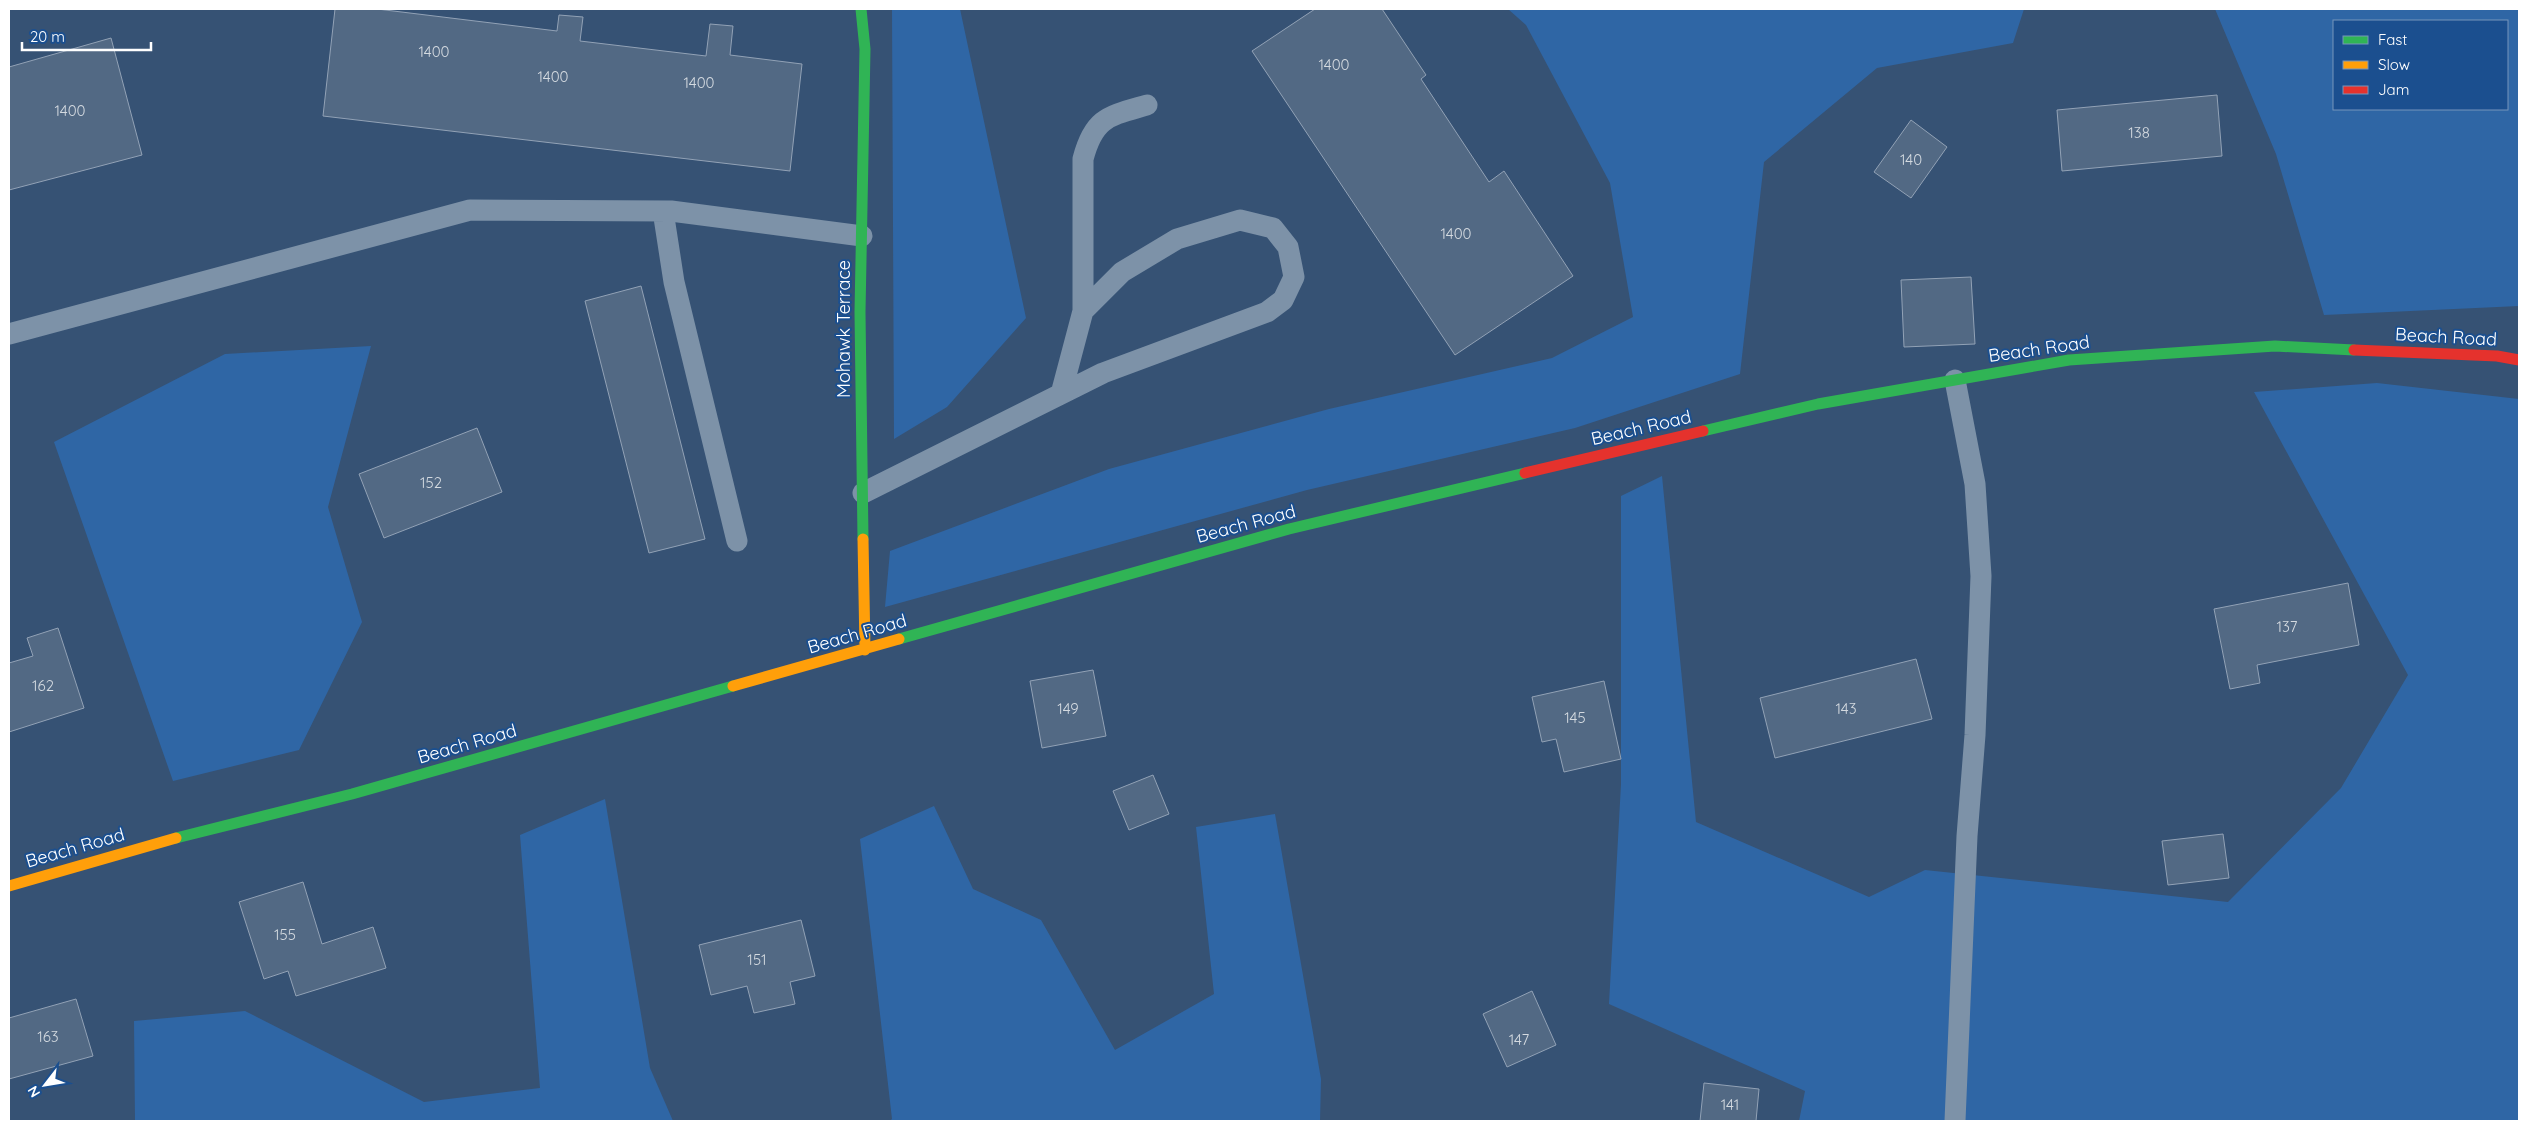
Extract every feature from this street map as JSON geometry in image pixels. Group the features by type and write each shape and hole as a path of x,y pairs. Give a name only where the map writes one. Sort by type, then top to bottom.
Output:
{"street":[{"name":"Mohawk Terrace","path":"861,9 865,49 860,312 865,650"},
{"name":"Beach Road","path":"9,886 137,848 352,794 1289,529 1818,404 2069,360 2275,346 2497,356 2519,360"}],"lane":[{"path":"1061,394 1083,311 1083,159 1088,140 1098,125 1112,115 1147,105"},
{"path":"9,334 470,210 663,211 862,236"},
{"path":"663,211 674,282 737,541"},
{"path":"863,493 1103,373 1266,312 1283,300 1294,277 1288,247 1273,228 1240,220 1177,239 1122,272 1083,311"},
{"path":"1955,380 1975,484 1981,576 1975,735 1967,836 1955,1121"}],"shaded area":[{"path":"892,9 960,9 1026,318 947,407 894,439"},
{"path":"1508,9 2024,9 2013,43 1877,68 1764,162 1740,374 1575,428 1307,490 885,607 890,551 1109,469 1329,409 1552,358 1633,317 1610,183 1526,25"},
{"path":"2215,9 2519,9 2519,306 2324,315 2276,154"},
{"path":"371,346 328,507 362,622 299,750 173,781 54,442 225,354"},
{"path":"2377,383 2519,399 2519,1121 1799,1121 1805,1091 1609,1004 1621,784 1621,496 1662,476 1696,822 1869,897 1925,870 2228,902 2341,788 2408,675 2254,392"},
{"path":"605,799 650,1068 673,1121 135,1121 134,1021 245,1011 424,1102 540,1088 520,835"},
{"path":"934,806 973,889 1041,920 1115,1050 1214,994 1196,827 1275,814 1321,1079 1320,1121 890,1121 892,1119 860,839"}],"building":[{"path":"335,9 377,9 557,31 559,15 583,17 580,41 706,56 710,24 733,26 730,55 802,64 790,171 323,116"},
{"path":"1315,9 1382,9 1426,75 1421,79 1489,182 1504,171 1573,276 1455,355 1252,51"},
{"path":"111,38 142,155 9,190 9,67"},
{"path":"2217,95 2222,156 2062,171 2057,110"},
{"path":"1911,120 1947,147 1911,198 1874,172"},
{"path":"1971,277 1975,344 1904,347 1901,280"},
{"path":"641,286 705,539 649,553 585,301"},
{"path":"477,428 502,492 384,538 359,474"},
{"path":"2348,583 2359,645 2257,665 2260,683 2230,689 2214,609"},
{"path":"58,628 84,708 9,732 9,663 33,656 27,638"},
{"path":"1916,659 1932,719 1775,758 1760,698"},
{"path":"1093,670 1106,736 1042,748 1030,681"},
{"path":"1604,681 1621,759 1564,772 1556,739 1542,742 1532,697"},
{"path":"1153,775 1169,814 1129,830 1113,791"},
{"path":"2223,834 2229,878 2168,885 2162,841"},
{"path":"303,882 322,944 373,927 386,968 296,996 288,971 264,979 239,902"},
{"path":"801,920 815,976 790,982 795,1004 754,1013 747,986 711,995 699,945"},
{"path":"1532,991 1556,1045 1507,1067 1483,1014"},
{"path":"76,999 93,1056 9,1079 9,1018"},
{"path":"1704,1083 1759,1089 1756,1121 1700,1121"}],"traffic: fast":[{"path":"861,9 865,49 860,312 863,539"},
{"path":"1703,431 1818,404 2069,360 2275,346 2354,350"},
{"path":"899,639 1289,529 1525,473"},
{"path":"176,838 352,794 733,686"}],"traffic: slow":[{"path":"863,539 865,650"},
{"path":"733,686 899,639"},
{"path":"9,886 176,838"}],"traffic: jam":[{"path":"2354,350 2497,356 2519,360"},
{"path":"1525,473 1703,431"}]}
